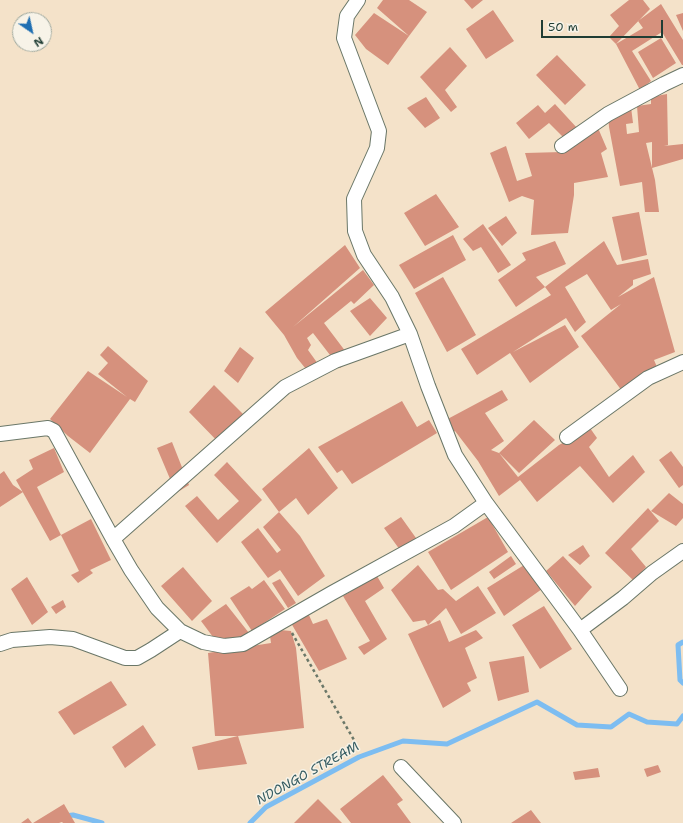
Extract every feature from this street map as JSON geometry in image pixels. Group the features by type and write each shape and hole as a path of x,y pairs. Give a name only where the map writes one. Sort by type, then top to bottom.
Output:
{"street":[{"path":"358,0 347,16 344,38 379,131 377,148 354,198 355,231 364,255 392,297 410,334 428,386 455,455 486,503 580,630 620,689"},
{"path":"562,146 608,114 683,75"},
{"path":"113,540 285,387 335,361 410,334"},
{"path":"567,437 648,378 683,362"},
{"path":"0,434 48,428 54,431 113,540 157,608 180,631 203,642 224,646 243,644 454,526 486,503"},
{"path":"580,630 623,598 652,573 683,552"},
{"path":"0,644 12,640 50,637 65,638 72,639 126,658 137,658 180,631"},
{"path":"401,767 454,823"}],"path":[{"path":"284,620 354,740"}],"building":[{"path":"383,0 409,0 427,12 409,36 377,8"},
{"path":"464,0 483,0 472,9"},
{"path":"629,0 643,0 650,9 616,44 609,37 619,26 610,15"},
{"path":"661,4 683,40 683,65 662,32 632,51 651,81 640,90 616,44 643,28 638,21"},
{"path":"493,10 514,41 486,59 466,29"},
{"path":"374,13 409,36 388,65 366,49 355,35"},
{"path":"683,13 683,31 676,15"},
{"path":"661,38 676,63 653,78 638,52"},
{"path":"450,47 467,66 445,90 457,107 451,112 420,77"},
{"path":"557,55 586,85 565,105 536,75"},
{"path":"667,94 668,145 664,146 683,144 683,159 652,168 659,212 645,212 642,182 620,186 608,114 631,107 633,123 626,124 627,134 639,132 637,106 651,104 651,97","holes":["652,142 652,168 646,143"]},
{"path":"426,97 440,118 425,128 407,108"},
{"path":"555,104 578,129 568,142 549,123 529,139 516,123 538,105 545,113"},
{"path":"598,128 607,149 601,153 608,177 574,183 574,195 568,233 531,235 534,200 522,196 509,202 490,153 506,146 517,181 532,176 525,153 562,152"},
{"path":"436,194 459,227 425,246 404,213"},
{"path":"639,212 647,255 622,261 612,217"},
{"path":"506,216 517,233 502,246 488,228"},
{"path":"483,224 511,265 498,273 481,247 473,251 463,239"},
{"path":"453,235 466,260 414,289 399,265"},
{"path":"555,241 566,264 536,277 545,287 516,307 498,280 526,260 522,253"},
{"path":"604,241 617,265 648,259 651,274 633,280 633,285 618,297 654,277 675,352 654,360 657,367 641,374 622,391 581,336 621,304 611,310 587,274 565,287 586,322 575,332 566,318 513,352 565,325 579,347 530,383 510,353 477,375 461,349 551,295 545,287"},
{"path":"345,245 360,268 293,327 363,270 374,285 354,304 351,301 324,323 352,360 340,368 313,333 307,338 311,345 308,350 321,368 314,379 297,358 284,335 265,312"},
{"path":"443,277 476,335 447,352 415,293"},
{"path":"370,298 387,318 370,336 350,311"},
{"path":"108,346 148,381 135,402 130,399 90,453 68,436 50,419 88,371 127,397 98,374 108,363 100,355"},
{"path":"240,347 254,358 238,383 224,371"},
{"path":"214,385 251,422 224,448 189,412"},
{"path":"502,390 508,400 485,413 504,441 491,450 499,453 518,477 559,445 590,428 597,438 589,447 609,477 633,455 645,472 613,503 580,466 537,502 520,480 499,496 478,461 455,431 452,433 442,422"},
{"path":"402,401 417,427 429,420 437,433 352,484 342,470 337,473 318,447"},
{"path":"534,420 555,440 519,473 499,453"},
{"path":"172,442 189,485 176,493 157,448"},
{"path":"54,448 64,472 37,487 61,535 50,541 16,480 33,469 29,460"},
{"path":"309,448 338,488 308,515 296,498 279,512 262,489"},
{"path":"671,451 683,467 683,485 679,488 659,460"},
{"path":"227,462 262,500 217,543 185,506 197,496 218,520 239,501 214,475"},
{"path":"4,471 13,485 23,492 0,507 0,474"},
{"path":"669,493 683,504 683,518 676,526 651,511"},
{"path":"648,508 659,521 631,549 646,567 634,581 605,553"},
{"path":"279,512 300,536 325,576 298,596 280,570 268,578 241,542 258,528 277,553 281,550 263,527"},
{"path":"401,517 416,538 400,550 384,528"},
{"path":"488,517 508,552 451,590 428,552"},
{"path":"91,519 111,560 90,570 93,573 78,583 71,575 79,571 61,535"},
{"path":"583,545 590,556 580,565 568,555"},
{"path":"511,556 516,564 494,579 489,572"},
{"path":"563,556 592,587 575,606 546,571"},
{"path":"529,562 542,589 504,616 487,588"},
{"path":"418,565 438,590 443,589 456,601 478,586 496,613 461,634 446,608 428,625 425,620 413,622 391,590"},
{"path":"183,567 212,601 192,621 161,586"},
{"path":"377,576 384,588 365,601 387,639 364,655 358,647 370,641 343,596"},
{"path":"27,577 48,612 32,625 11,589"},
{"path":"280,579 296,603 288,608 272,583"},
{"path":"264,580 285,609 252,631 230,598 249,586 252,589"},
{"path":"63,600 66,607 56,614 51,607"},
{"path":"226,604 249,633 219,645 201,621"},
{"path":"544,606 572,649 540,669 512,625"},
{"path":"308,613 313,624 327,619 347,659 319,671 291,623"},
{"path":"440,620 449,642 476,630 483,638 465,648 477,678 467,683 471,691 443,708 408,634"},
{"path":"269,629 291,631 296,648 304,728 238,736 215,736 208,653 271,643"},
{"path":"524,656 529,692 498,701 489,662"},
{"path":"111,681 127,705 74,735 58,712"},
{"path":"143,725 156,745 125,768 112,747"},
{"path":"238,736 247,764 198,770 192,747"},
{"path":"658,765 661,772 647,777 644,769"},
{"path":"598,768 600,777 575,780 573,772"},
{"path":"383,775 403,800 397,804 411,823 351,823 340,809"},
{"path":"318,799 342,823 294,823"},
{"path":"64,804 75,823 33,823"},
{"path":"531,810 541,823 511,823"},
{"path":"28,818 32,823 21,823"}],"waterway":[{"path":"683,642 678,645 680,680 683,683"},
{"path":"250,823 266,807 359,757 403,741 447,744 537,702 577,725 611,727 629,714 647,722 677,724 683,716"},
{"name":"NDONGO STREAM","path":"64,816 73,815 102,823"}]}
